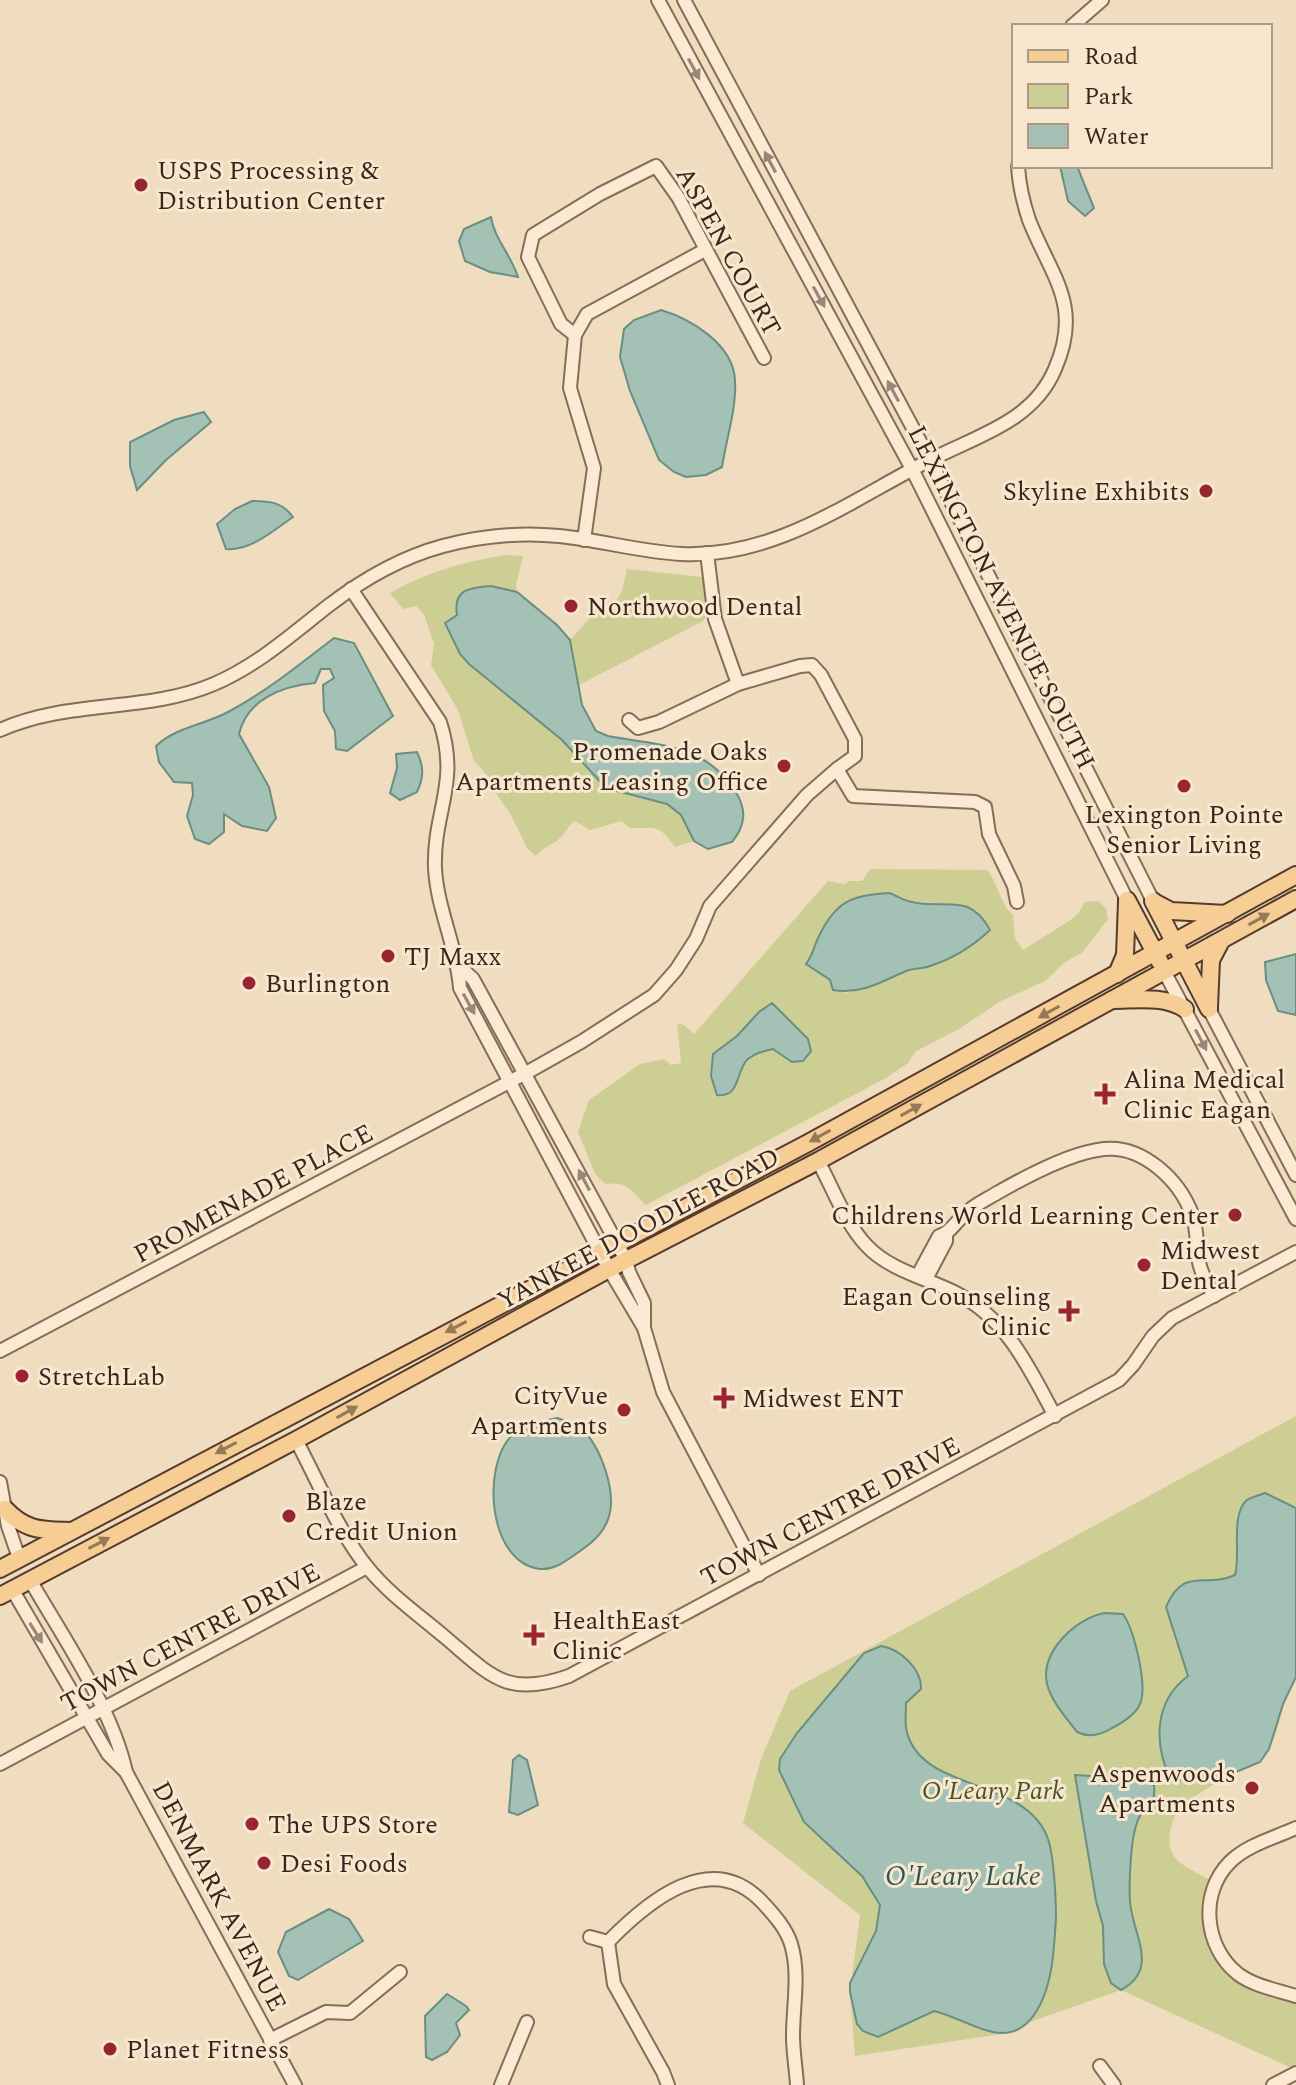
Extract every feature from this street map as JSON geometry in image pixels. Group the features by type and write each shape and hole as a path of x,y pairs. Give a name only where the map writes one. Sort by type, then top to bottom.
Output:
{"main road":[{"name":"YANKEE DOODLE ROAD","path":"1,1565 72,1531 808,1143 1296,875"},
{"name":"YANKEE DOODLE ROAD","path":"6,1592 296,1440 609,1269 818,1161 1296,899"},
{"path":"1117,974 1125,955 1127,900"},
{"name":"LEXINGTON AVENUE SOUTH","path":"1127,900 1164,971"},
{"path":"1153,901 1171,911 1227,914"},
{"name":"LEXINGTON AVENUE SOUTH","path":"1153,901 1209,1009"},
{"path":"1209,1009 1211,960 1222,940"},
{"path":"1111,1000 1165,1000 1185,1009"},
{"path":"296,1440 292,1433 295,1423 378,1368"},
{"path":"5,1509 16,1521 37,1530 72,1531"},
{"name":"DENMARK AVENUE","path":"19,1558 30,1580"},
{"name":"DENMARK AVENUE","path":"1,1565 6,1592"}],"street":[{"name":"LEXINGTON AVENUE SOUTH","path":"658,0 912,469 1127,900"},
{"name":"LEXINGTON AVENUE SOUTH","path":"684,0 930,460 1153,901"},
{"path":"1074,24 1102,0"},
{"name":"ASPEN COURT","path":"575,335 561,324 528,257 533,235 600,194 656,166 678,197 764,358"},
{"path":"0,730 65,710 149,702 211,685 264,657 351,589 397,562 460,542 525,534 685,554 730,551 784,537 1011,421 1044,388 1060,356 1066,322 1057,276 1025,209 1018,168"},
{"path":"584,540 594,468 570,381 575,335 587,314 705,250"},
{"path":"629,720 638,728 659,722 738,684 715,619 707,553"},
{"path":"351,589 440,722 444,735 449,773 435,865 438,890 459,966 460,988 599,1251 644,1328 663,1392 759,1575"},
{"name":"PROMENADE PLACE","path":"0,1351 526,1073 654,995 694,943 710,906 807,795 855,756 855,739 821,675 812,665 738,684"},
{"path":"837,769 853,796 975,802 985,807 989,834 1014,886 1017,902"},
{"path":"459,966 473,979 617,1242 644,1303 644,1328"},
{"name":"LEXINGTON AVENUE SOUTH","path":"1164,971 1296,1219"},
{"name":"LEXINGTON AVENUE SOUTH","path":"1209,1009 1296,1175"},
{"path":"922,1277 939,1236 946,1234 966,1212 1000,1191 1080,1154 1107,1148 1132,1153 1158,1166 1178,1189 1191,1211 1196,1227 1199,1264 1214,1296"},
{"path":"818,1161 864,1244 887,1261 961,1295 993,1318 1018,1348 1055,1416"},
{"name":"TOWN CENTRE DRIVE","path":"0,1764 367,1567 394,1596 488,1673 518,1686 549,1683 569,1676 1119,1380 1153,1336 1172,1318 1296,1252"},
{"path":"296,1440 367,1567"},
{"name":"DENMARK AVENUE","path":"0,1482 8,1526 19,1558"},
{"name":"DENMARK AVENUE","path":"30,1580 102,1709 120,1746 126,1772 295,2085"},
{"name":"DENMARK AVENUE","path":"6,1592 28,1620 108,1754 126,1772"},
{"path":"1296,1828 1244,1851 1229,1863 1218,1878 1210,1899 1209,1921 1214,1942 1225,1961 1238,1974 1253,1983 1296,1996"},
{"path":"608,1942 636,1913 675,1887 699,1880 720,1879 742,1886 759,1898 778,1920 790,1943 795,1967 793,2038 797,2085"},
{"path":"590,1937 608,1942"},
{"path":"608,1942 614,1984 668,2085"},
{"path":"270,2040 326,2012 350,2013 400,1972"},
{"path":"501,2085 527,2022"},
{"path":"1100,2066 1114,2085"},
{"path":"1273,2085 1296,2073"}],"green space":[{"path":"505,555 523,556 517,592 491,586 475,587 457,615 445,623 460,654 562,740 606,788 667,804 681,815 694,841 675,847 656,829 630,828 622,821 590,830 575,821 559,839 536,856 527,848 491,779 474,761 458,710 431,665 434,644 424,614 416,606 403,609 390,593 446,569"},
{"path":"627,569 703,577 708,614 703,621 579,685 570,640 598,609 614,605 622,591"},
{"path":"870,869 987,870 1013,915 1015,938 1023,950 1069,921 1085,902 1098,901 1106,908 1108,919 1082,953 1065,962 1045,981 1001,1001 959,1029 916,1051 908,1063 886,1078 646,1205 624,1185 605,1184 595,1174 578,1132 589,1100 640,1064 664,1059 671,1065 681,1063 677,1023 694,1034 828,881 844,884 862,881","holes":["899,896 912,902 935,903 930,966 910,969 848,993 834,990 830,980 807,965 821,932 837,909","759,1012 803,1060 792,1062 773,1049 766,1051 750,1059 738,1081 713,1054 737,1036"]},
{"name":"O'Leary Park","path":"1296,1416 1296,1677 1266,1755 1256,1764 1231,1774 1183,1804 1172,1824 1169,1840 1178,1861 1216,1883 1209,1921 1238,1974 1296,1996 1296,2070 1121,1990 1030,2022 1015,2032 855,2056 850,1992 860,1915 743,1823 761,1759 790,1691"}],"water":[{"path":"1060,168 1078,168 1094,208 1085,216 1068,201"},
{"path":"491,217 518,277 490,272 465,261 459,241 464,229"},
{"path":"661,310 685,320 708,335 719,344 732,367 734,401 722,467 706,475 686,477 659,460 630,391 620,357 624,329 634,320"},
{"path":"204,412 211,422 166,460 137,490 130,466 130,442 174,420"},
{"path":"252,501 275,503 293,517 253,543 226,549 217,524 235,509"},
{"path":"491,586 517,592 570,640 582,705 596,731 679,749 709,763 722,775 735,791 743,811 740,829 732,842 708,849 694,841 681,815 667,804 606,788 562,740 469,664 460,654 445,623 457,615 460,595"},
{"path":"334,638 354,643 393,716 347,751 336,749 335,731 324,711 323,685 334,678 330,669 321,669 315,683 290,687 267,697 249,712 239,734 269,787 276,818 267,831 242,826 224,814 224,832 209,844 195,839 187,816 193,795 192,783 174,782 159,762 156,746 172,734 242,704"},
{"path":"417,752 422,772 419,787 417,792 400,800 390,793 397,768 396,754"},
{"path":"889,893 912,902 965,906 974,910 990,930 962,951 938,963 906,971 861,989 833,990 830,980 806,964 825,924 846,902"},
{"path":"1296,954 1296,1015 1278,1011 1266,980 1265,962"},
{"path":"772,1003 808,1039 811,1051 803,1061 792,1062 773,1049 757,1054 744,1064 734,1088 725,1095 717,1095 711,1076 713,1054"},
{"path":"557,1418 580,1427 595,1446 609,1485 610,1511 604,1528 588,1546 558,1566 540,1569 523,1563 509,1550 500,1532 495,1511 496,1468 502,1449 512,1435 527,1426"},
{"path":"1265,1493 1296,1508 1296,1677 1283,1704 1269,1749 1260,1762 1229,1775 1171,1781 1162,1753 1160,1725 1168,1698 1188,1676 1166,1607 1180,1586 1188,1582 1235,1575 1237,1525 1242,1506 1247,1500"},
{"path":"1104,1613 1123,1614 1127,1622 1139,1658 1142,1695 1138,1708 1124,1721 1104,1732 1086,1735 1077,1732 1056,1703 1047,1684 1046,1672 1054,1649 1062,1639 1082,1622"},
{"name":"O'Leary Lake","path":"881,1646 895,1651 918,1674 921,1689 906,1703 906,1728 915,1749 930,1764 950,1775 1018,1804 1036,1819 1048,1839 1056,1910 1052,1966 1036,2012 1025,2025 1014,2031 989,2031 934,2011 878,2037 863,2031 857,2024 850,1983 876,1931 880,1905 862,1876 804,1822 779,1770 780,1759 797,1733 864,1653"},
{"path":"519,1755 527,1760 538,1805 518,1815 509,1812 513,1760"},
{"path":"1075,1775 1140,1779 1154,1785 1153,1800 1137,1824 1131,1858 1130,1902 1142,1962 1133,1982 1121,1990 1111,1983 1104,1964 1103,1926"},
{"path":"329,1909 349,1919 363,1941 298,1980 289,1976 278,1952 286,1932"},
{"path":"447,1994 469,2010 456,2023 460,2035 447,2052 432,2060 426,2057 425,2016"}],"place":[{"name":"USPS Processing & Distribution Center","path":"141,185"},
{"name":"Skyline Exhibits","path":"1206,491"},
{"name":"Northwood Dental","path":"571,606"},
{"name":"Promenade Oaks Apartments Leasing Office","path":"784,766"},
{"name":"Lexington Pointe Senior Living","path":"1184,786"},
{"name":"TJ Maxx","path":"388,956"},
{"name":"Burlington","path":"249,983"},
{"name":"Alina Medical Clinic Eagan","path":"1105,1094"},
{"name":"Childrens World Learning Center","path":"1235,1215"},
{"name":"Midwest Dental","path":"1144,1265"},
{"name":"Eagan Counseling Clinic","path":"1069,1311"},
{"name":"StretchLab","path":"22,1376"},
{"name":"Midwest ENT","path":"724,1398"},
{"name":"CityVue Apartments","path":"624,1410"},
{"name":"Blaze Credit Union","path":"289,1516"},
{"name":"HealthEast Clinic","path":"534,1635"},
{"name":"Aspenwoods Apartments","path":"1252,1788"},
{"name":"The UPS Store","path":"252,1824"},
{"name":"Desi Foods","path":"264,1863"},
{"name":"Planet Fitness","path":"110,2049"}]}
